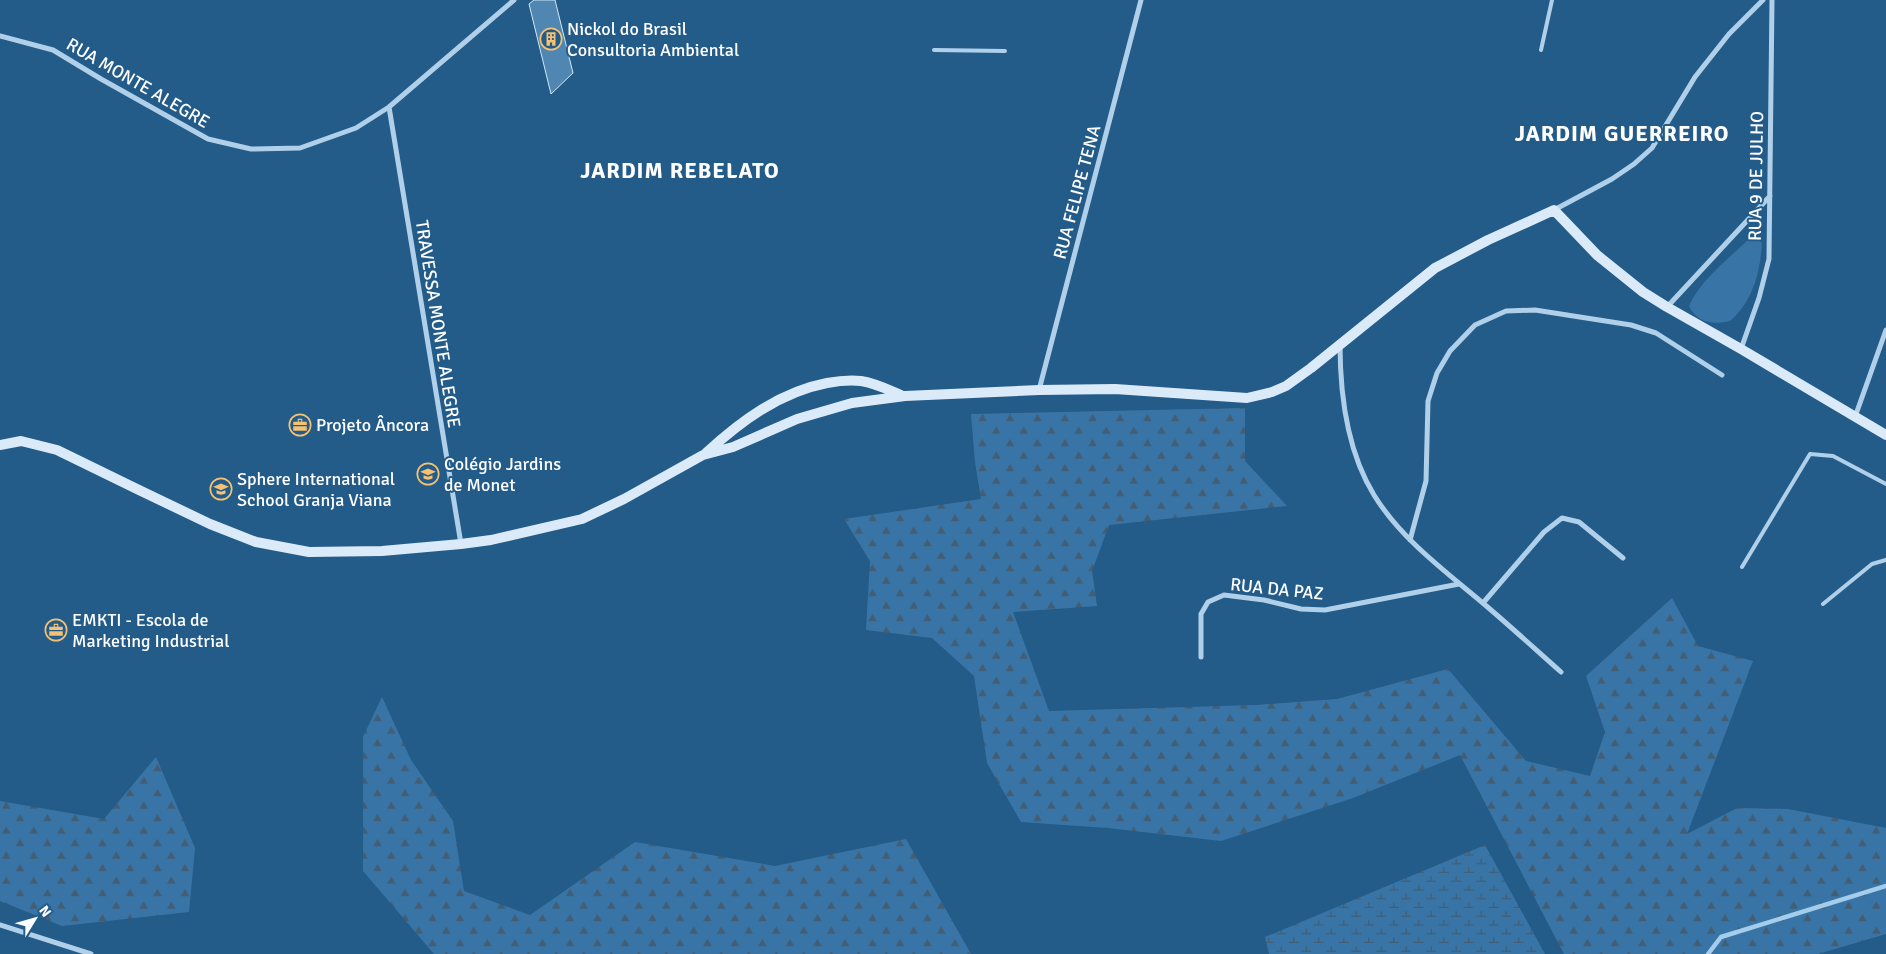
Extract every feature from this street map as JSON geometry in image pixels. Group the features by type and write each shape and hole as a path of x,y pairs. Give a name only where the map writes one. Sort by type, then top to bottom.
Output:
{"street":[{"name":"RUA MONTE ALEGRE","path":"0,36 53,50 109,84 208,139 251,149 300,148 356,128 389,107 514,0"},
{"name":"RUA FELIPE TENA","path":"1039,390 1141,0"},
{"path":"703,455 733,447 797,419 852,402 905,396 1039,390 1114,389 1247,398 1286,386 1435,268 1488,240 1554,210 1612,179 1634,164 1652,148 1695,77 1730,34 1763,0"},
{"name":"RUA 9 DE JULHO","path":"1741,348 1759,298 1769,259 1772,0"},
{"name":"TRAVESSA MONTE ALEGRE","path":"389,107 461,544"},
{"path":"1667,308 1770,196"},
{"path":"1554,210 1598,255 1643,292 1667,308 1741,348 1886,435"},
{"path":"1410,540 1426,481 1428,401 1437,374 1450,351 1475,325 1506,311 1536,310 1631,325 1656,333 1722,375"},
{"path":"1856,417 1886,330"},
{"path":"1340,343 1340,374 1345,414 1358,462 1374,494 1410,540 1561,672"},
{"path":"0,445 21,441 57,450 156,499 256,542 309,552 382,551 491,540 582,519 624,499 703,455 742,422 760,410 790,393 811,386 861,381 905,396"},
{"path":"1483,603 1544,532 1562,518 1579,522 1623,558"},
{"name":"RUA DA PAZ","path":"1201,657 1201,614 1208,602 1224,595 1264,600 1301,609 1325,610 1459,584"},
{"path":"0,925 91,954"}],"lane":[{"path":"1542,50 1552,0"},
{"path":"934,50 1005,51"},
{"path":"1742,567 1810,454 1833,456 1886,484"},
{"path":"1823,604 1872,564 1886,560"}],"green space":[{"path":"1751,237 1762,243 1761,254 1754,286 1744,305 1730,321 1718,323 1706,321 1696,316 1689,306 1694,296 1708,278"},
{"path":"1245,408 1245,461 1287,506 1109,525 1092,571 1097,606 1013,612 1049,711 1256,705 1337,699 1448,669 1526,761 1590,776 1605,732 1586,676 1672,598 1698,646 1753,661 1687,834 1737,808 1788,809 1886,828 1886,934 1818,954 1564,954 1460,755 1353,798 1221,841 1108,828 1021,822 987,763 974,676 932,638 866,630 870,561 844,519 981,499 975,462 971,414"},
{"path":"382,697 411,760 453,821 464,891 530,915 635,842 775,866 906,839 971,954 434,954 363,871 363,737"},
{"path":"156,757 195,848 189,912 62,926 0,901 0,801 104,819"},
{"path":"1485,845 1545,954 1269,954 1265,937"}],"building":[{"name":"Nickol do Brasil Consultoria Ambiental","path":"534,0 555,0 573,73 551,94 529,4"}],"waterway":[{"path":"1708,954 1721,937 1886,886"}],"place":[{"name":"Nickol do Brasil Consultoria Ambiental","path":"551,39"},
{"name":"Projeto Âncora","path":"300,425"},
{"name":"Colégio Jardins de Monet","path":"428,474"},
{"name":"Sphere International School Granja Viana","path":"221,489"},
{"name":"EMKTI - Escola de Marketing Industrial","path":"56,630"}],"district":[{"name":"JARDIM GUERREIRO","path":"1622,133"},
{"name":"JARDIM REBELATO","path":"680,170"}]}
